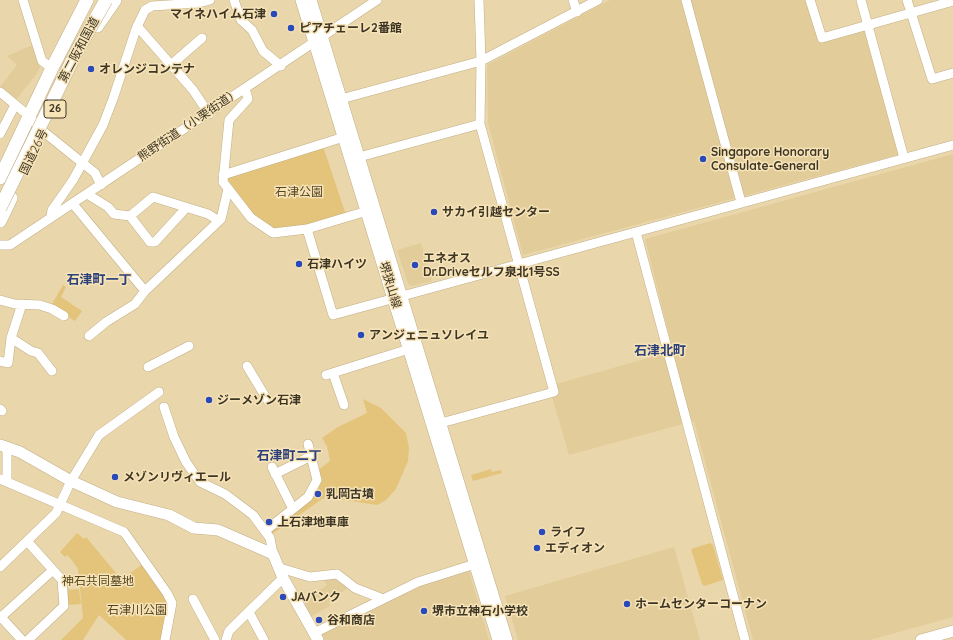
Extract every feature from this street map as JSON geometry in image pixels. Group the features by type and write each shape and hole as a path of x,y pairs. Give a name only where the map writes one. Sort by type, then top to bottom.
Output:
{"highway":[{"name":"国道26号","path":"0,178 52,68 87,0"},
{"name":"第二阪和国道","path":"0,189 96,0"},
{"name":"第二阪和国道","path":"0,208 77,51 106,0"},
{"name":"国道26号","path":"0,221 90,37 116,0"}],"main road":[{"name":"堺狭山線","path":"302,0 342,99 360,157 398,296 409,350 498,640"},
{"name":"堺狭山線","path":"311,0 318,40 344,137 367,211 398,296 441,423 507,640"},
{"path":"4,446 20,452 71,480 117,502 169,515 194,528 218,530 273,554 281,573 316,636"},
{"path":"921,640 953,631"}],"street":[{"path":"23,0 42,61 52,68"},
{"path":"51,217 52,210 103,125 137,26 145,10 162,3 200,3 210,0"},
{"path":"234,0 241,20 252,30 263,51 281,66"},
{"name":"熊野街道（小栗街道）","path":"0,245 10,245 281,66 377,0"},
{"path":"441,423 554,392 520,263 480,124 481,61 479,0"},
{"path":"572,0 577,12"},
{"path":"342,99 481,61 598,0"},
{"path":"686,0 741,202"},
{"path":"810,0 822,38 953,1"},
{"path":"861,0 904,158"},
{"path":"907,0 932,79 953,73"},
{"path":"137,26 172,64 193,90 209,114"},
{"path":"172,64 202,38"},
{"path":"246,88 248,99 229,120 223,182 251,218 274,234 308,229 367,211"},
{"path":"0,92 29,116 44,132 95,172 101,185"},
{"path":"0,134 15,105"},
{"path":"360,157 480,124"},
{"path":"223,176 344,137"},
{"path":"308,229 333,315 953,145"},
{"path":"89,336 106,322 135,304 145,291 221,219 228,189"},
{"path":"87,194 108,207 114,214 130,216 150,242 155,242 186,208"},
{"path":"130,216 153,197 208,214 218,221"},
{"path":"73,204 145,291"},
{"path":"636,232 746,640"},
{"path":"0,300 22,304 40,305 52,308 64,316"},
{"path":"0,361 8,363 11,338 22,304"},
{"path":"11,338 31,351 38,353 52,371"},
{"path":"148,367 189,346"},
{"path":"344,405 329,374 409,350"},
{"path":"247,366 268,401"},
{"path":"0,567 56,513 71,480 99,435 159,392"},
{"path":"164,407 174,438 186,462 200,482 226,494 256,518 270,538 273,554"},
{"path":"265,531 308,497 317,480 308,444"},
{"path":"4,446 3,480 124,532 167,593 172,603 165,640"},
{"path":"293,510 274,471 312,456"},
{"path":"27,541 62,580 64,606 28,640"},
{"path":"316,636 383,599 418,582 475,564"},
{"path":"22,640 0,617 53,570"},
{"path":"226,640 229,631 249,612 281,573 310,577 337,574 355,588 383,599"},
{"path":"193,599 215,640"},
{"path":"249,612 264,640"}],"shaded area":[{"path":"610,0 806,0 819,43 864,30 900,154 523,255 488,123 487,65"},
{"path":"33,45 40,67 36,75 15,101 0,87 17,65 7,56"},
{"path":"953,154 953,617 870,640 753,640 694,421 569,455 552,397 559,394 556,384 673,351 645,239"},
{"name":"エネオス Dr.Driveセルフ泉北1号SS","path":"421,243 432,281 412,286 408,284 397,250"},
{"name":"ホームセンターコーナン","path":"674,547 700,640 518,640 505,596"},
{"name":"堺市立神石小学校","path":"469,571 489,640 324,640 321,634 422,585"},
{"path":"337,575 350,586 329,603 330,606 310,617 303,605 308,602 306,599 327,585 322,577"}],"green space":[{"name":"石津公園","path":"323,146 346,215 306,227 275,231 254,216 230,187 226,177"},
{"path":"63,285 66,287 61,297 82,311 75,321 53,308 52,304"},
{"path":"363,399 381,408 406,433 409,448 408,461 396,489 386,500 377,505 325,497 272,534 271,531 295,512 318,470 330,461 327,446 322,438 338,427 367,413"},
{"path":"491,469 492,472 501,470 502,473 473,481 471,475"},
{"path":"77,533 84,539 86,537 121,579 143,564 168,602 161,640 126,640 99,615 83,640 61,640 83,618 78,569 67,555 65,557 60,552"},
{"path":"710,543 713,545 723,580 704,586 702,584 691,549"},
{"path":"79,589 81,604 68,605 66,590"}],"place":[{"name":"マイネハイム石津","path":"274,14"},
{"name":"ピアチェーレ2番館","path":"291,28"},
{"name":"オレンジコンテナ","path":"91,69"},
{"name":"Singapore Honorary Consulate-General","path":"703,159"},
{"name":"サカイ引越センター","path":"434,212"},
{"name":"石津ハイツ","path":"299,264"},
{"name":"エネオス Dr.Driveセルフ泉北1号SS","path":"415,265"},
{"name":"アンジェニュソレイユ","path":"361,335"},
{"name":"ジーメゾン石津","path":"209,400"},
{"name":"メゾンリヴィエール","path":"115,477"},
{"name":"乳岡古墳","path":"318,494"},
{"name":"上石津地車庫","path":"269,522"},
{"name":"ライフ","path":"542,532"},
{"name":"エディオン","path":"537,548"},
{"name":"JAバンク","path":"283,597"},
{"name":"ホームセンターコーナン","path":"627,604"},
{"name":"堺市立神石小学校","path":"424,611"},
{"name":"谷和商店","path":"319,620"}],"district":[{"name":"石津町一丁","path":"99,280"},
{"name":"石津北町","path":"660,351"},
{"name":"石津町二丁","path":"289,456"}],"park label":[{"name":"神石共同墓地","path":"98,581"},
{"name":"石津川公園","path":"137,610"}]}
